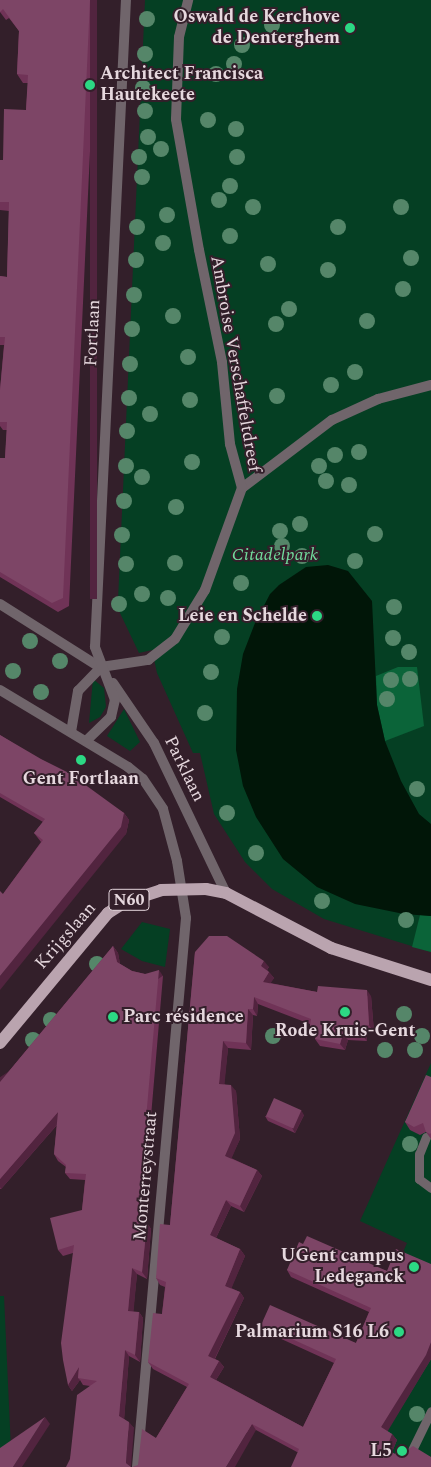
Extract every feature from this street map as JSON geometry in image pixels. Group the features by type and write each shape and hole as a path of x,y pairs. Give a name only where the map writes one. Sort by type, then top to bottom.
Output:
{"main road":[{"name":"N60","path":"181,889 226,893 330,948 431,980"},
{"name":"Krijgslaan","path":"0,1043 108,913 146,893 181,889"}],"street":[{"name":"Fortlaan","path":"101,666 95,647 96,603 126,0"},
{"name":"Ambroise Verschaffeltdreef","path":"101,666 148,660 175,639 205,590 242,488 230,444 222,362 198,250 176,119 179,37 188,0"},
{"path":"242,488 332,420 378,399 431,385"},
{"name":"Parklaan","path":"0,604 101,666 154,743 226,893"},
{"path":"71,732 78,691 101,666 115,700 111,717 86,741"},
{"name":"Parklaan","path":"0,690 128,767 155,794 171,833 181,889"},
{"name":"Monterreystraat","path":"137,1467 186,918 181,889"}],"lane":[{"path":"426,1137 419,1154 419,1179 431,1188"},
{"path":"412,1450 431,1411"}],"green space":[{"name":"Citadelpark","path":"145,0 431,0 431,952 324,919 272,889 245,862 214,814 200,753 193,753 157,673 152,650 139,653 120,613 118,601"},
{"path":"398,667 417,667 424,726 385,741 377,705 376,676"},
{"path":"93,679 104,688 106,707 100,717 89,723"},
{"path":"124,709 140,742 130,751 107,736"},
{"path":"420,915 431,916 431,952 412,947"},
{"path":"142,922 170,929 165,967 142,961 121,949"},
{"name":"UGent campus Ledeganck","path":"431,1063 431,1467 366,1467 360,1350 407,1243 360,1221"},
{"path":"0,1296 4,1296 11,1450 0,1458"}],"shaded area":[{"path":"328,565 348,571 372,601 377,705 385,741 401,781 419,814 431,824 431,916 404,914 355,904 317,887 283,859 256,817 243,786 236,750 237,689 243,654 255,623 270,594 279,585 306,567"}],"building":[{"path":"0,0 90,0 63,598 52,603 0,572 0,458 5,458 7,422 0,422 0,390 5,337 0,337 0,276 7,277 9,202 0,202 0,160 3,160 4,109 26,110 28,75 17,74 19,31 3,9 0,12"},
{"path":"0,735 69,773 124,813 121,827 0,976 0,891 3,894 43,840 34,833 45,819 0,793"},
{"path":"209,936 227,936 264,961 261,966 269,972 263,982 317,992 318,986 367,990 369,1025 362,1026 362,1035 343,1034 340,1044 315,1039 318,1030 310,1026 311,1019 254,997 253,1009 248,1009 246,1043 223,1041 219,1084 231,1085 235,1133 225,1156 257,1170 240,1206 226,1200 210,1235 240,1249 225,1286 240,1292 208,1356 219,1361 210,1377 303,1427 336,1359 261,1325 270,1305 356,1343 371,1308 287,1270 299,1242 303,1244 307,1236 387,1271 396,1249 431,1264 431,1342 426,1355 381,1427 392,1434 386,1449 395,1454 401,1444 407,1450 413,1446 431,1457 431,1467 291,1467 299,1449 252,1424 226,1467 132,1467 138,1465 142,1429 156,1438 189,1384 148,1362 153,1313 162,1314 166,1282 156,1278 160,1224 170,1225 195,952"},
{"path":"113,946 117,962 132,971 145,974 159,970 137,1222 147,1223 142,1272 132,1268 128,1311 139,1312 135,1355 125,1350 119,1416 129,1422 126,1463 131,1467 66,1467 70,1459 77,1395 97,1381 78,1378 79,1367 68,1385 61,1343 74,1245 58,1250 50,1218 82,1210 86,1174 65,1173 66,1165 54,1154 58,1112 0,1179 0,1082"},
{"path":"426,1075 431,1077 430,1134 426,1132 423,1123 414,1127 405,1122"},
{"path":"274,1098 301,1110 293,1128 266,1116"},
{"path":"45,1417 13,1467 0,1467 0,1448"}],"place":[{"name":"Oswald de Kerchove de Denterghem","path":"350,28"},
{"name":"Architect Francisca Hautekeete","path":"90,85"},
{"name":"Leie en Schelde","path":"317,616"},
{"name":"Gent Fortlaan","path":"81,760"},
{"name":"Rode Kruis-Gent","path":"345,1012"},
{"name":"Parc résidence","path":"113,1017"},
{"name":"UGent campus Ledeganck","path":"414,1267"},
{"name":"Palmarium S16 L6","path":"399,1332"},
{"name":"L5","path":"402,1451"}]}
